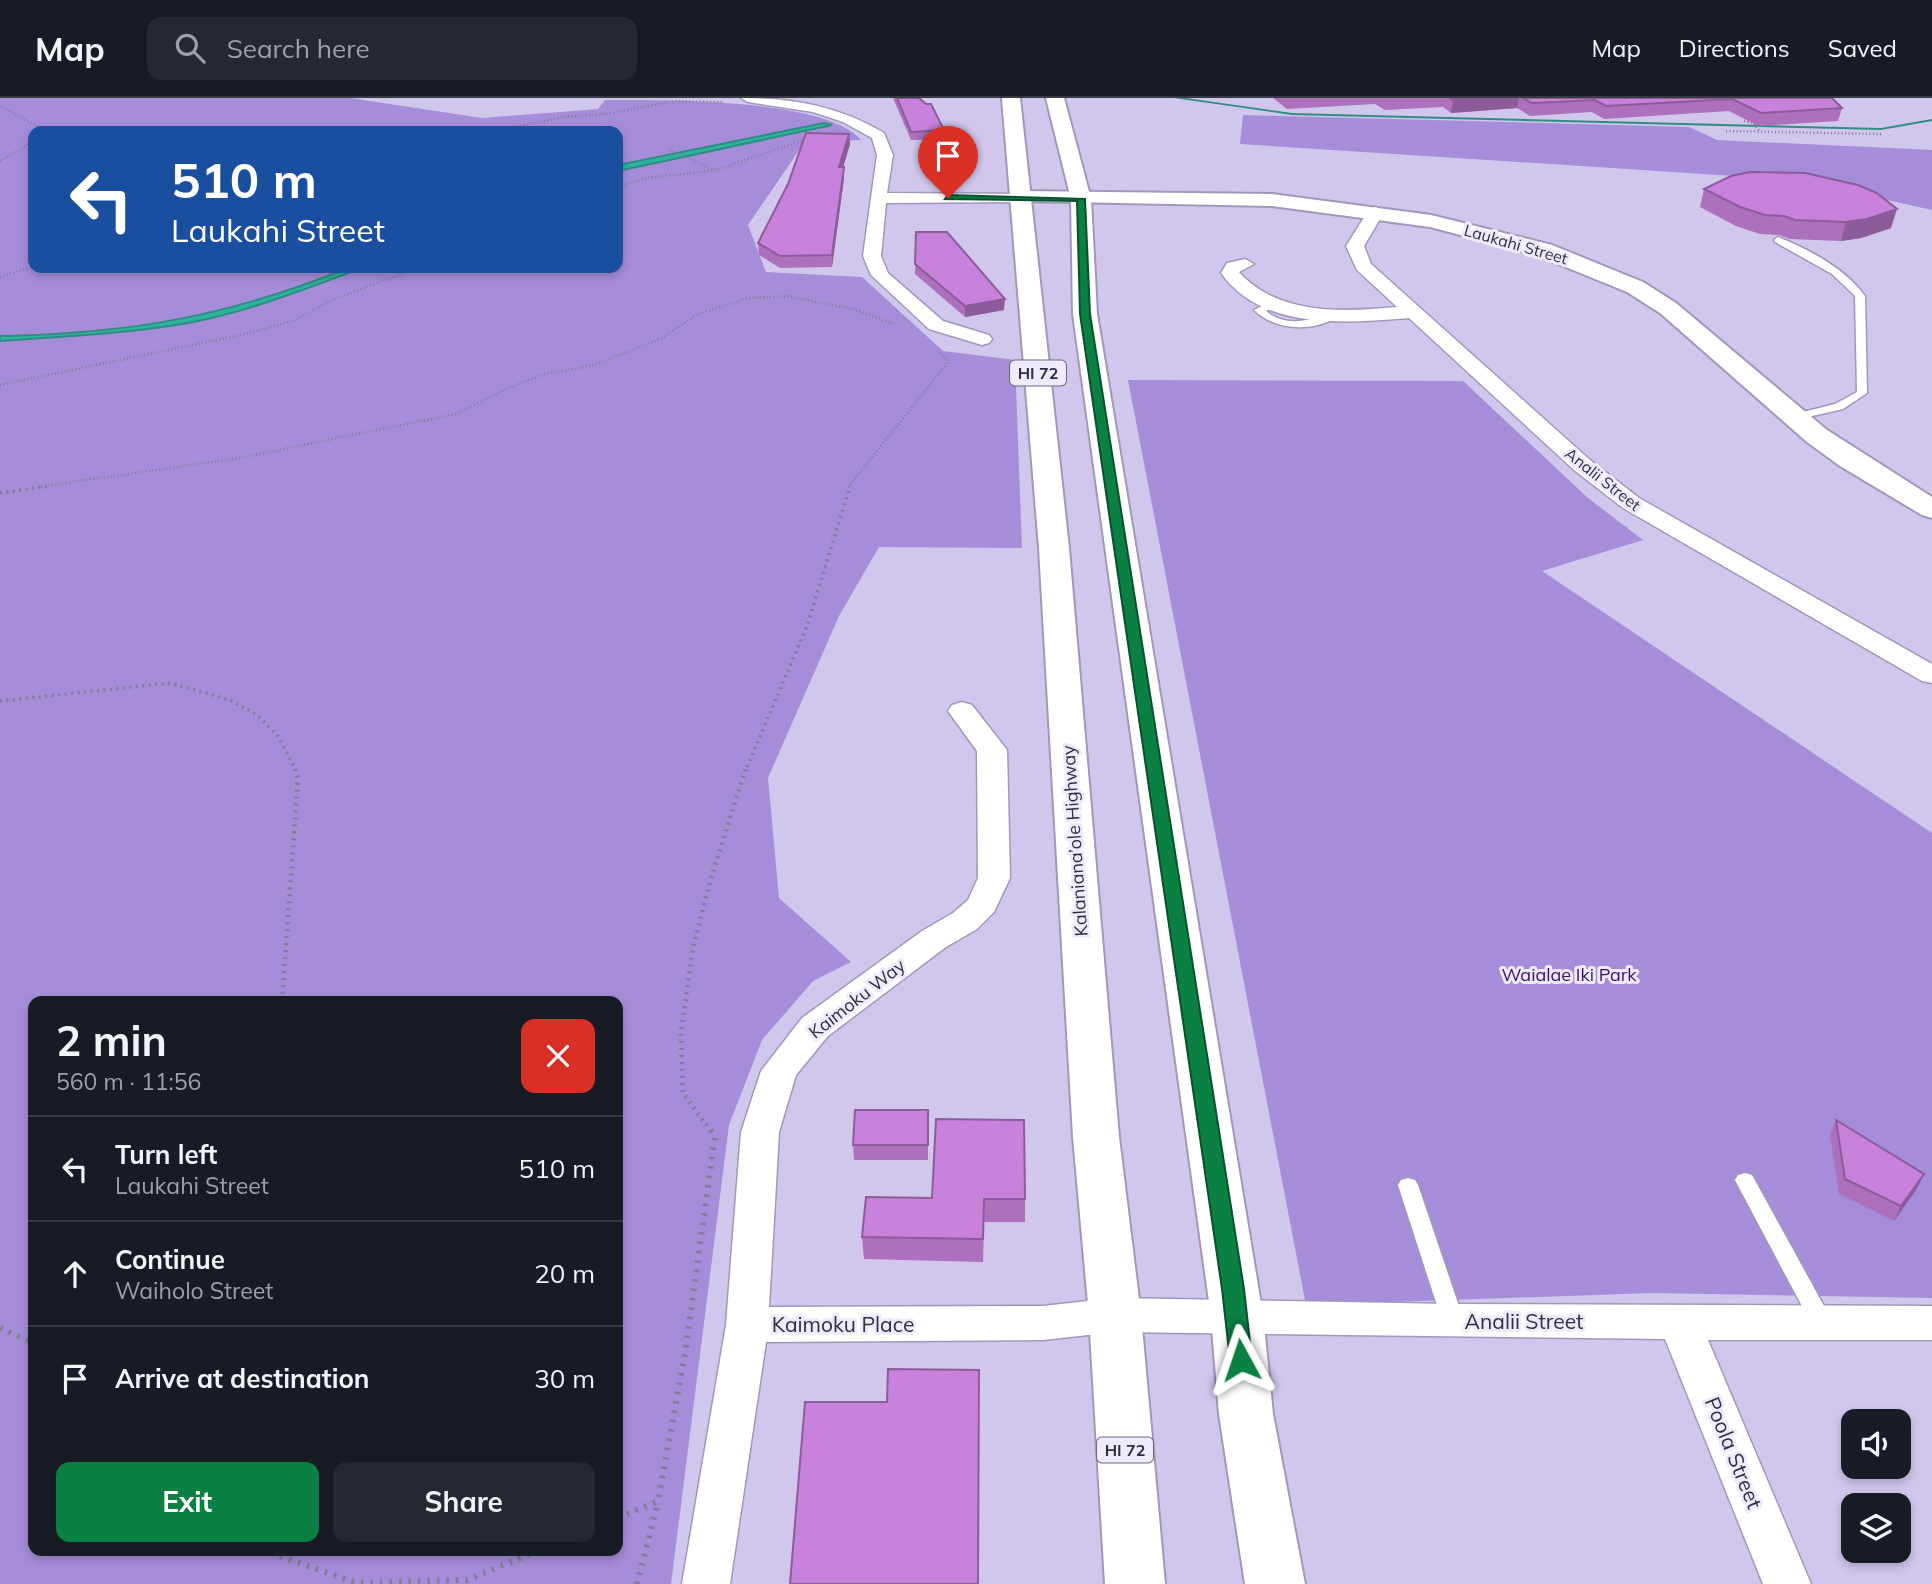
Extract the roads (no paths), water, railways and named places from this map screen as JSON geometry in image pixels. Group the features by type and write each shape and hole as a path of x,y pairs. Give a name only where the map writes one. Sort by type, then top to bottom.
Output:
{"main road":[{"name":"Kalaniana’ole Highway","path":"1011,98 1054,548 1096,1137 1115,1315 1135,1584"},
{"name":"HI 72","path":"1057,99 1081,199 1085,314 1237,1316 1246,1414 1275,1584"},
{"name":"Laukahi Street","path":"1022,197 1272,200 1432,221 1544,250 1635,287 1695,329 1795,417 1850,460 1932,509"}],"street":[{"path":"748,98 805,101 840,114 879,136 885,155 881,198 872,240 873,256 880,275 936,325 982,339"},
{"path":"881,198 1022,197"},
{"name":"Analii Street","path":"1376,212 1357,239 1358,259 1412,312 1582,465 1631,503 1932,675"},
{"path":"1245,264 1233,267 1230,273 1251,294 1273,304 1336,315 1412,312"},
{"name":"Kaimoku Way","path":"747,1325 761,1132 779,1071 815,1027 934,939 965,921 982,905 994,878 992,750 962,712"},
{"name":"Analii Street","path":"1115,1315 1453,1321 1932,1323"},
{"name":"Kaimoku Place","path":"706,1584 747,1325 1043,1323 1115,1315"},
{"name":"Poola Street","path":"1679,1322 1787,1584"}],"lane":[{"path":"1778,240 1843,278 1856,287 1860,296 1862,393 1851,402 1832,410 1795,417"},
{"path":"1745,1180 1821,1321"},
{"path":"1408,1185 1453,1321"}],"waterway":[{"path":"1176,98 1292,114 1881,129 1932,120"}],"park label":[{"name":"Waialae Iki Park","path":"1569,975"}]}
